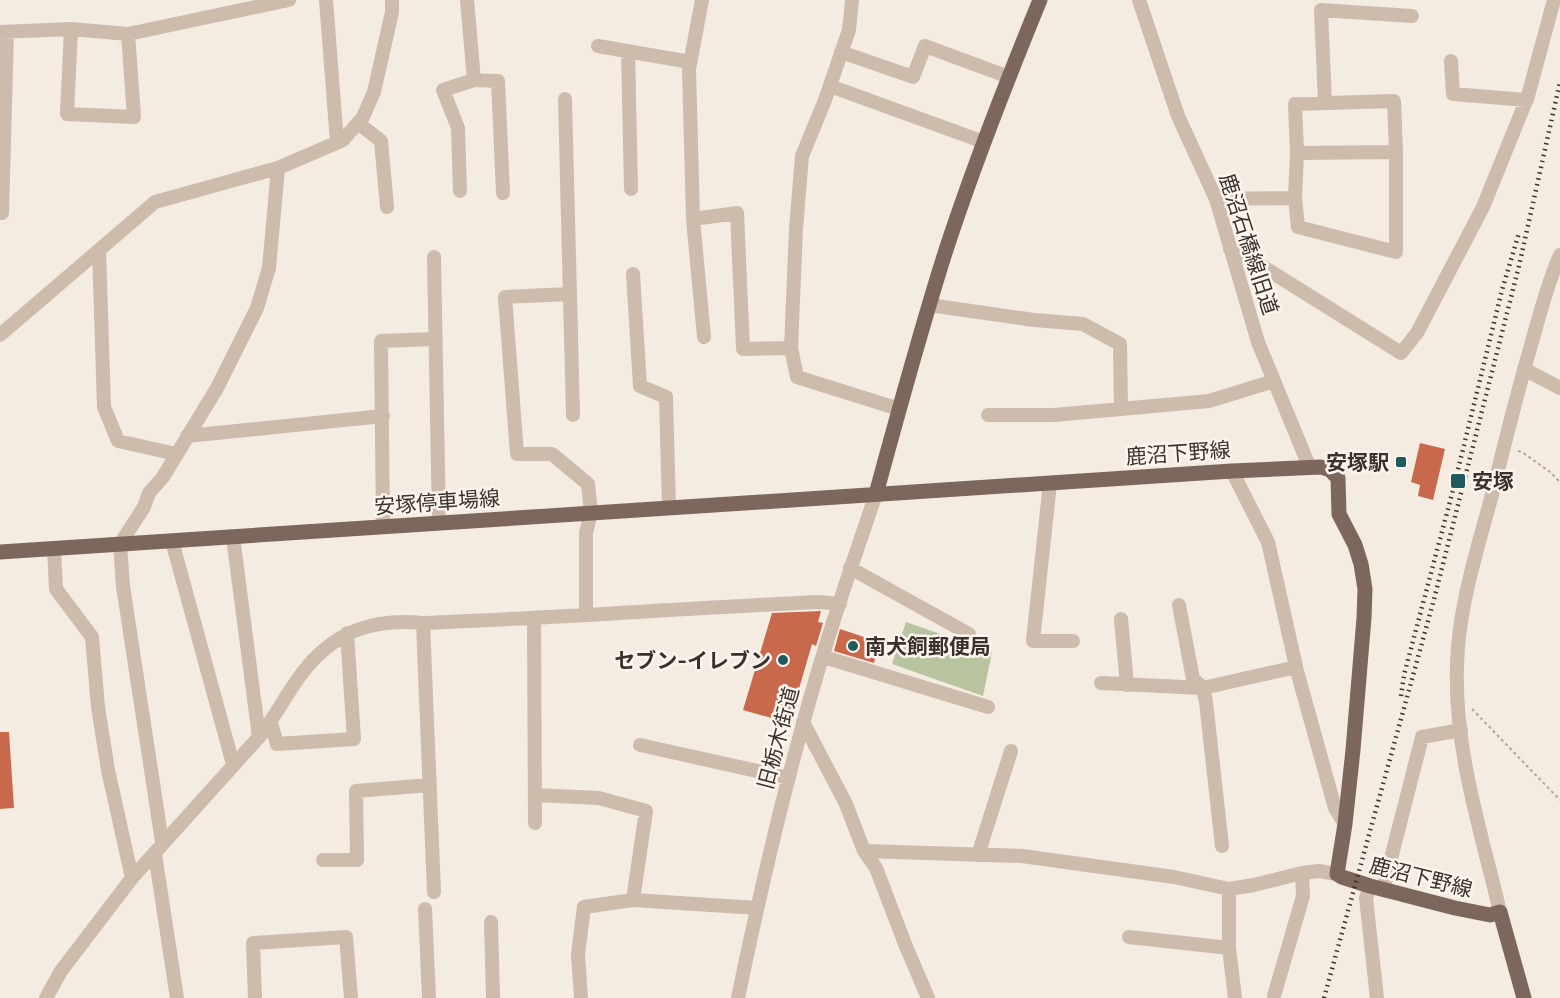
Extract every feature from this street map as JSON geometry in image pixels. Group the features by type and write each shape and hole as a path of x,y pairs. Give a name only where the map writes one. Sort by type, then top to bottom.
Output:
{"main road":[{"path":"876,494 929,305 984,142 1040,0"},
{"name":"鹿沼下野線","path":"876,494 1309,466 1330,470 1338,478 1339,514 1355,545 1365,589 1345,824 1336,873 1376,888 1480,914 1490,915 1500,912"},
{"name":"安塚停車場線","path":"0,552 876,494"},
{"path":"1500,912 1524,998"}],"street":[{"path":"2,213 4,32 71,29 128,34 220,7 289,0"},
{"path":"326,0 337,142"},
{"path":"0,335 154,202 278,168 343,140 363,117 374,92 392,12 392,0"},
{"path":"467,0 474,80"},
{"path":"702,0 690,62 693,219 704,337"},
{"path":"852,0 849,30 802,156 796,229 791,348 797,377 899,410"},
{"name":"鹿沼石橋線旧道","path":"1139,0 1178,116 1216,199 1258,342 1309,466"},
{"path":"1230,249 1249,258 1401,353 1417,333 1483,207 1527,100 1554,0"},
{"path":"1325,103 1321,10 1412,16"},
{"path":"71,29 67,114 134,117 128,34"},
{"path":"598,46 690,62"},
{"path":"841,52 913,77 924,46 1009,77"},
{"path":"628,51 631,189"},
{"path":"1451,61 1453,94 1527,100"},
{"path":"460,191 458,128 443,90 474,80 498,81 503,193"},
{"path":"830,86 984,142"},
{"path":"565,99 573,415"},
{"path":"1394,101 1396,252 1298,227 1295,198 1297,153 1295,104 1325,103 1394,101"},
{"path":"358,123 381,141 387,207"},
{"path":"1297,153 1396,152"},
{"path":"177,998 123,586 120,544 144,507 149,493 163,477 217,388 257,308 269,268 278,168"},
{"path":"1216,199 1295,198"},
{"path":"693,219 737,213 743,349 791,348"},
{"path":"99,250 104,407 118,441 176,454"},
{"path":"1500,912 1465,761 1456,664 1461,624 1503,448 1548,286 1560,255"},
{"path":"434,257 439,523"},
{"path":"633,274 640,386 666,397 669,508"},
{"path":"570,294 505,297 517,454 552,454 588,484 591,513 586,533 586,614"},
{"path":"929,305 1034,320 1083,324 1120,344 1121,409"},
{"path":"383,527 381,341 435,339"},
{"path":"1524,369 1560,388"},
{"path":"988,415 1054,415 1209,401 1274,381"},
{"path":"188,436 383,416"},
{"path":"1232,471 1268,542 1296,667 1335,808 1345,824"},
{"path":"1050,483 1033,641 1073,641"},
{"name":"旧栃木街道","path":"738,998 757,908 803,722 850,568 876,494"},
{"path":"233,537 259,737"},
{"path":"172,541 233,764"},
{"path":"54,549 56,589 92,637 98,707 108,770 132,878"},
{"path":"850,568 969,634"},
{"path":"46,998 61,971 132,878 271,723 306,667 347,633 380,624 405,621 423,623 534,618 820,602 840,604"},
{"path":"1179,605 1193,679 1203,688 1206,702 1222,846"},
{"path":"534,618 535,823"},
{"path":"1121,619 1127,685"},
{"path":"423,623 434,892"},
{"path":"271,723 277,744 354,739 347,633"},
{"path":"824,657 988,706"},
{"path":"1101,683 1203,688 1296,667"},
{"path":"803,722 846,804 864,851 876,868 904,944 928,998"},
{"path":"1377,998 1366,898 1376,888 1422,737 1461,730"},
{"path":"640,745 789,778"},
{"path":"978,855 1011,751"},
{"path":"323,860 357,860 356,791 430,785"},
{"path":"535,795 599,798 646,811 633,900"},
{"path":"864,851 1022,856 1173,877 1229,889 1302,873 1329,871 1336,873"},
{"path":"1274,996 1303,896 1302,873"},
{"path":"1229,889 1229,948 1235,998"},
{"path":"581,998 578,954 584,908 633,900 757,908"},
{"path":"425,909 429,998"},
{"path":"491,922 492,998"},
{"path":"255,998 253,944 346,937 351,998"},
{"path":"1129,937 1229,948"}],"path":[{"path":"1503,448 1522,452 1560,482"},
{"path":"1457,694 1560,800"}],"green space":[{"path":"906,622 992,652 983,696 892,664"}],"building":[{"path":"1420,443 1445,449 1433,500 1418,496 1420,485 1411,482"},
{"name":"セブン-イレブン","path":"821,611 818,622 823,623 816,646 812,644 789,723 743,710 772,613"},
{"name":"南犬飼郵便局","path":"840,629 879,642 874,663 834,651"},
{"path":"0,732 9,732 14,808 0,809"}],"railway":[{"path":"1324,998 1433,603 1519,266 1560,82"},
{"path":"1401,696 1404,675 1453,490 1502,290 1519,233"}],"place":[{"name":"安塚駅","path":"1401,462"},
{"name":"安塚","path":"1458,481"},
{"name":"南犬飼郵便局","path":"853,646"},
{"name":"セブン-イレブン","path":"783,660"}]}
